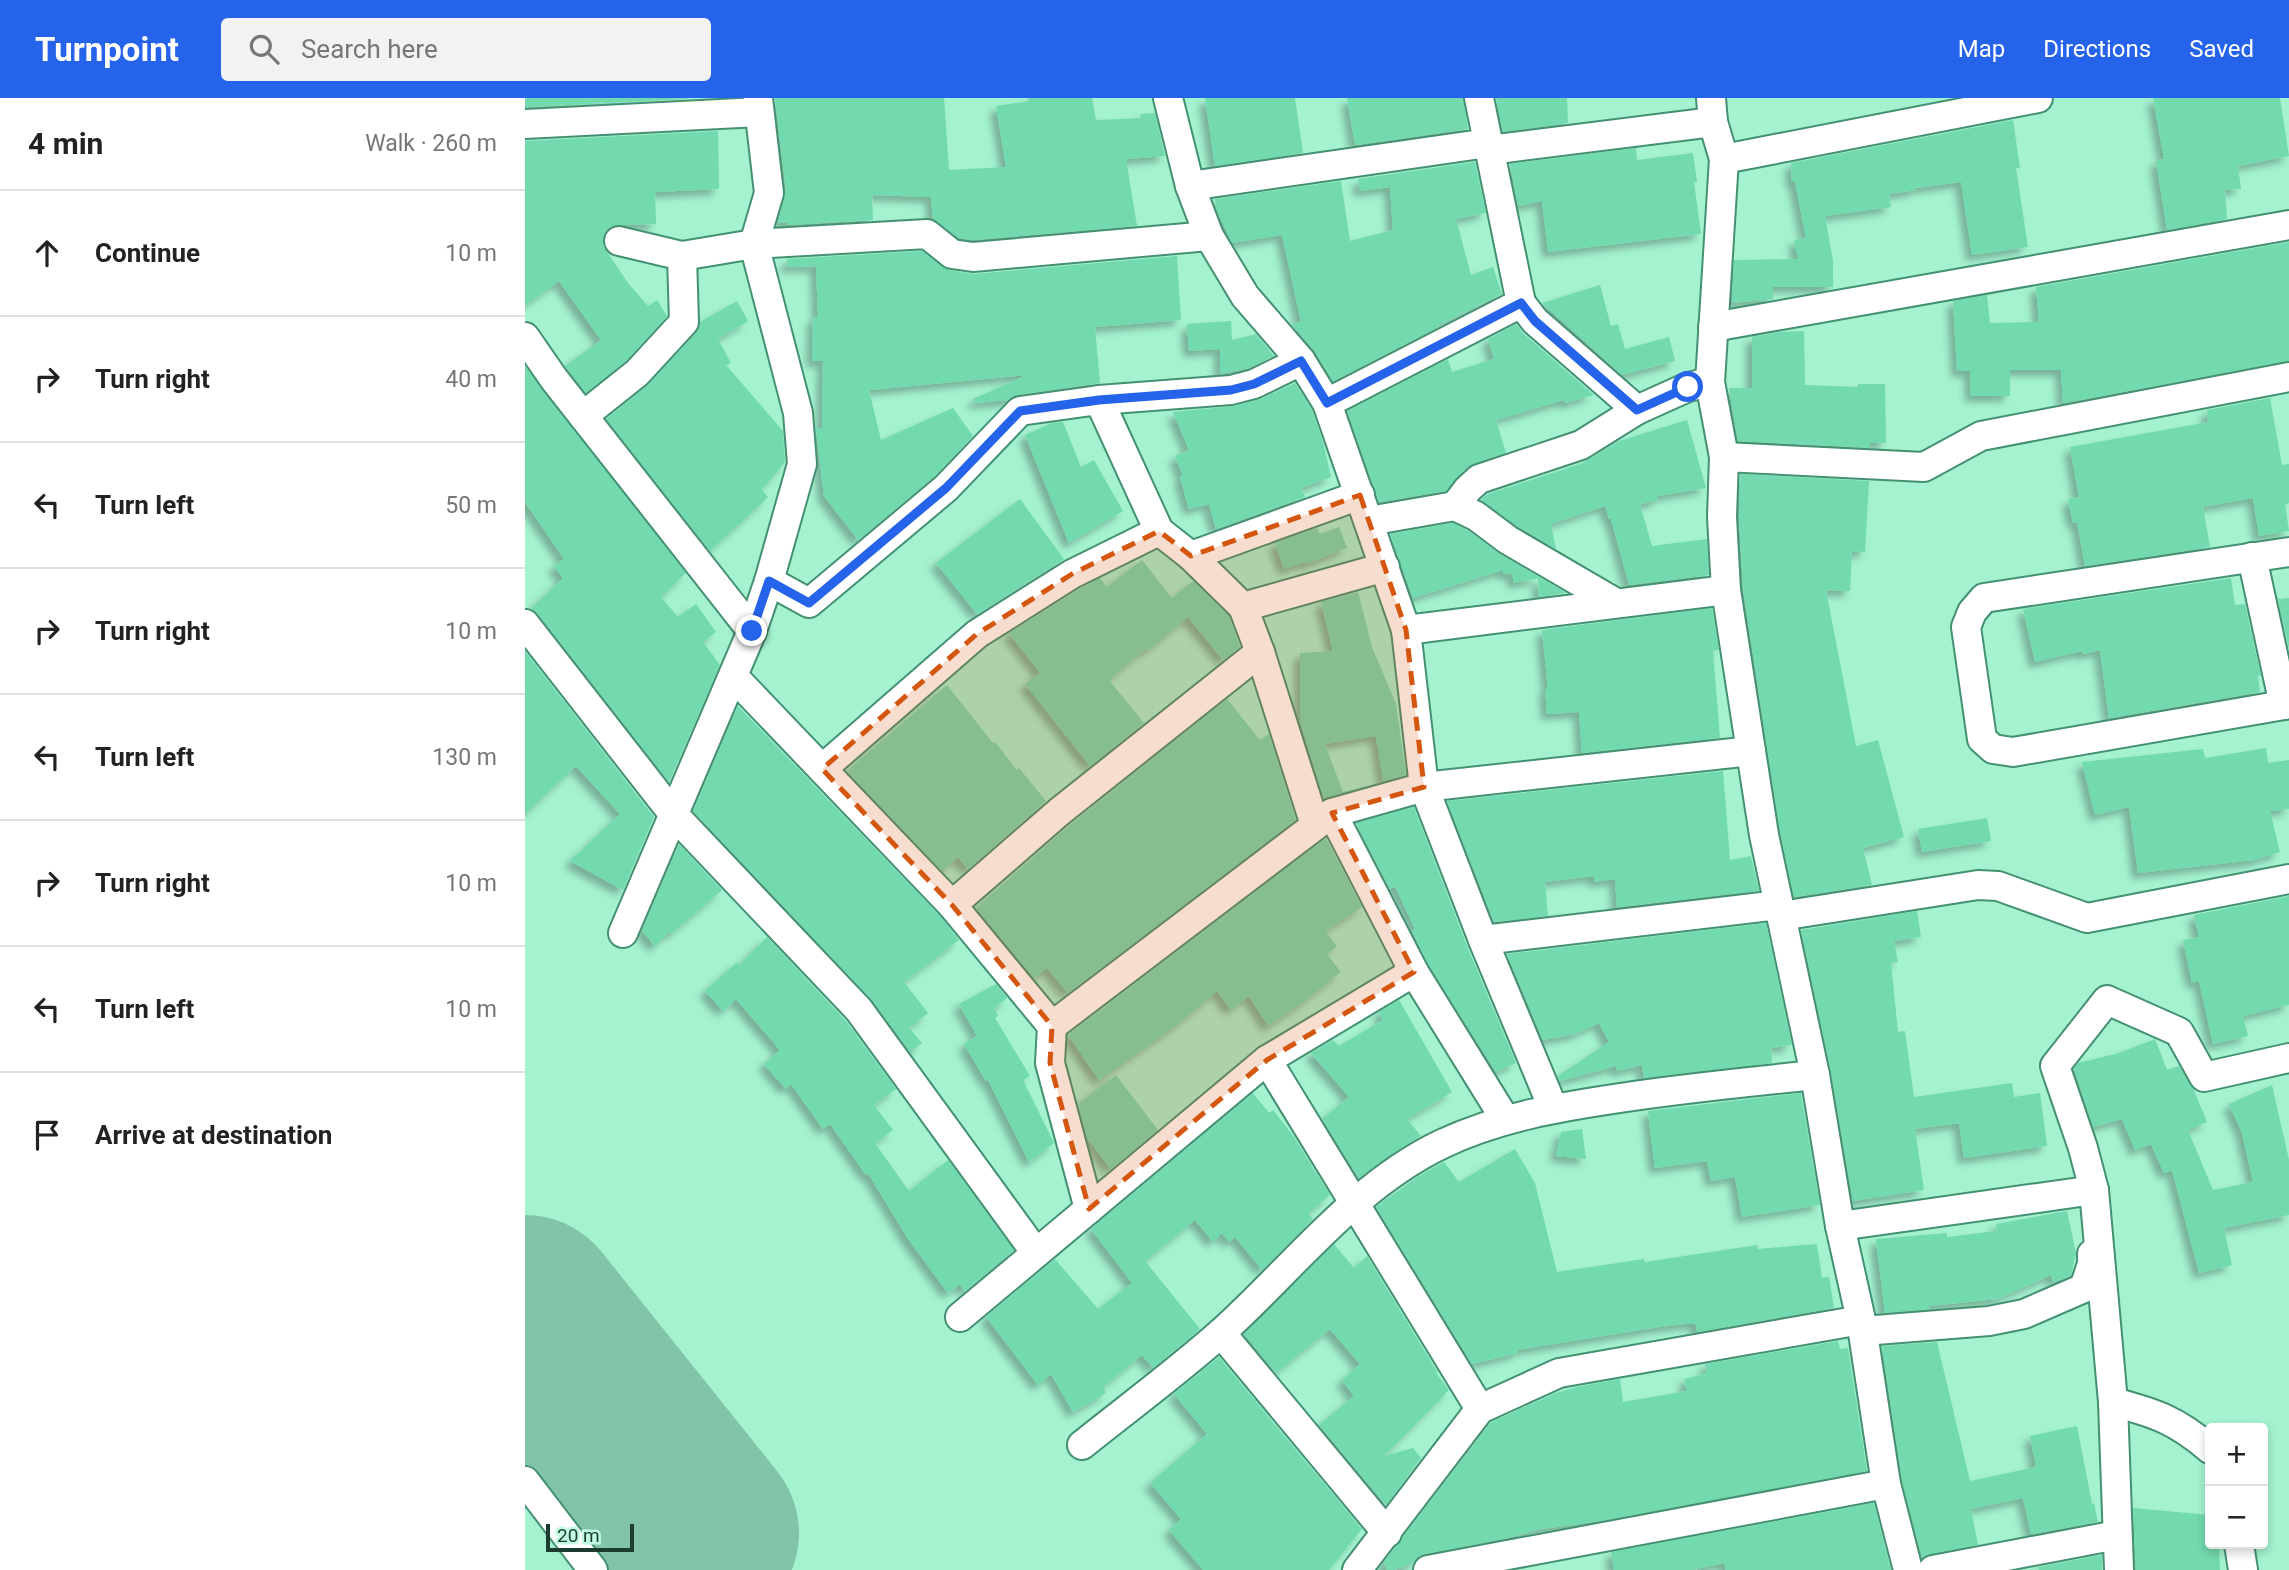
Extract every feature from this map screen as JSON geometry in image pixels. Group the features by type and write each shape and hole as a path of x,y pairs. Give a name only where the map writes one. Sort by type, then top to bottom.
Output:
{"street":[{"path":"1168,98 1190,186 1209,236 1245,296 1301,361 1327,403 1406,630 1424,787 1483,940 1553,1108"},
{"path":"1479,98 1521,303 1535,321 1637,410"},
{"path":"1724,159 2038,98"},
{"path":"525,124 759,105 769,193 754,244 798,413 801,464 769,581 734,677 622,933"},
{"path":"1190,186 1489,146 1712,110 1724,159 1710,382 1724,457 1722,517 1726,590 1763,835 1815,1075 1840,1226 1862,1326 1886,1484 1908,1570"},
{"path":"1713,327 2289,225"},
{"path":"619,241 682,256 754,244 927,234 952,254 973,257 1209,236"},
{"path":"583,416 637,373 684,322 682,256"},
{"path":"1327,403 1521,303"},
{"path":"525,337 583,416 752,631"},
{"path":"769,581 809,603 946,488 1020,411 1099,400 1231,390 1254,384 1301,361"},
{"path":"1724,457 1924,467 1981,436 2289,377"},
{"path":"1455,506 1479,479 1581,445 1637,410 1688,387 1710,382"},
{"path":"1099,400 1159,531 1191,555 1243,607 1324,819 1505,1119"},
{"path":"1191,555 1365,508 1455,506 1476,516 1508,540 1616,603"},
{"path":"822,769 977,634 1072,575 1159,531"},
{"path":"2252,557 2287,705 2013,752 1993,749 1982,739 1965,627 1983,598 2252,557 2289,552"},
{"path":"1243,607 1385,567"},
{"path":"1406,630 1726,590"},
{"path":"525,624 674,815 859,1010 1036,1253"},
{"path":"952,905 1059,812 1260,652"},
{"path":"734,677 952,905 1052,1026 1050,1063 1089,1209"},
{"path":"1052,1026 1324,819 1424,787 1751,751"},
{"path":"1483,940 1780,911 1978,885 1998,886 2087,918 2289,879"},
{"path":"960,1317 1267,1060 1414,972"},
{"path":"2119,1570 2113,1402 2094,1190 2083,1148 2055,1066 2106,1000 2179,1032 2204,1077 2289,1058"},
{"path":"1267,1060 1480,1409"},
{"path":"1082,1445 1221,1333 1354,1203 1400,1169 1441,1144 1505,1119 1553,1108 1671,1090 1815,1075"},
{"path":"1840,1226 2094,1190"},
{"path":"1357,1570 1480,1409 1559,1373 1862,1326 1989,1321 2024,1314 2084,1288 2092,1264 2094,1190"},
{"path":"1221,1333 1387,1533"},
{"path":"2113,1402 2159,1415 2187,1429 2205,1445"},
{"path":"525,1481 593,1570"},
{"path":"1428,1570 1886,1484"},
{"path":"1933,1570 2117,1535"},
{"path":"2240,1549 2243,1570"}],"highlighted area":[{"path":"1360,495 1406,630 1424,787 1332,813 1414,972 1267,1060 1089,1209 1050,1063 1052,1026 952,905 822,769 977,634 1072,574 1159,531 1191,556"}],"building":[{"path":"525,98 687,98 687,99 525,107"},
{"path":"775,98 944,98 949,170 1006,167 996,106 1029,101 1028,98 1092,98 1096,120 1141,118 1140,114 1155,113 1165,156 1126,159 1137,226 973,240 959,238 933,219 931,197 872,195 873,220 787,225 787,222 778,223 786,191"},
{"path":"1205,98 1295,98 1303,153 1215,166"},
{"path":"1347,98 1463,98 1468,129 1355,145"},
{"path":"1496,98 1567,98 1568,123 1503,132"},
{"path":"2153,98 2280,98 2289,156 2238,166 2241,189 2225,190 2227,219 2167,230 2156,161 2164,159"},
{"path":"2013,120 2020,168 2016,168 2028,247 1972,255 1961,182 1916,188 1889,194 1891,207 1825,216 1833,261 1833,287 1773,287 1773,299 1732,303 1734,260 1798,259 1794,240 1806,238 1795,182 1792,182 1791,163"},
{"path":"718,131 719,189 655,192 656,224 615,225 607,229 603,246 628,283 648,306 657,300 667,316 626,361 586,393 565,366 601,340 559,281 525,305 525,141"},
{"path":"1636,148 1637,160 1693,153 1701,234 1548,252 1542,201 1518,206 1510,164"},
{"path":"1475,162 1486,213 1456,219 1471,275 1493,267 1502,294 1333,381 1314,350 1291,324 1301,322 1282,235 1232,243 1217,211 1215,199 1341,181 1350,241 1393,230 1390,187 1360,191 1358,179"},
{"path":"2289,242 2289,361 2063,403 2061,370 2010,370 2010,396 1971,396 1970,371 1957,371 1953,301 1987,295 1990,323 2039,322 2036,287"},
{"path":"922,251 949,270 974,274 1177,256 1181,320 1095,327 1100,383 1018,395 1008,400 974,403 973,399 1027,375 869,390 881,440 953,408 973,436 935,476 858,540 824,496 816,429 822,428 823,361 812,361 813,317 818,317 816,266 787,267 787,259"},
{"path":"1600,285 1611,326 1618,324 1625,349 1669,337 1675,361 1622,375 1542,303"},
{"path":"737,301 748,321 718,339 731,363 726,365 783,431 785,462 762,490 768,497 710,551 606,419 649,384 696,333 700,322"},
{"path":"1231,321 1232,340 1256,334 1274,356 1248,368 1220,374 1220,349 1189,351 1187,324"},
{"path":"1516,324 1594,395 1565,403 1564,400 1496,420 1506,453 1468,466 1446,491 1379,502 1347,411 1448,359 1452,372 1494,359 1488,339"},
{"path":"1804,331 1805,385 1858,387 1858,384 1885,384 1886,443 1870,443 1870,448 1738,441 1729,388 1752,388 1752,337"},
{"path":"525,366 686,573 661,597 678,617 696,604 716,632 703,642 720,665 669,782 538,614 531,609 563,578 554,566 564,559 525,502"},
{"path":"1295,383 1312,410 1331,477 1301,488 1305,497 1216,529 1209,504 1189,509 1180,477 1183,476 1175,456 1189,450 1173,412 1235,406 1261,399"},
{"path":"2270,398 2282,465 2289,464 2289,503 2285,504 2289,531 2259,536 2253,498 2203,507 2210,547 2085,566 2077,522 2073,523 2068,499 2079,497 2070,447 2208,422 2207,410"},
{"path":"1687,420 1706,488 1657,496 1658,500 1640,504 1652,546 1707,539 1709,575 1629,585 1605,506 1551,524 1556,549 1481,500 1488,494 1583,463 1619,441"},
{"path":"1063,422 1081,467 1094,460 1123,511 1069,543 1025,435 1052,423"},
{"path":"1740,474 1869,481 1865,552 1852,551 1850,591 1826,590 1856,746 1878,740 1904,837 1863,848 1872,885 1794,897 1780,832 1743,588 1739,517"},
{"path":"1020,499 1064,559 977,614 936,563"},
{"path":"1453,523 1566,593 1539,597 1538,578 1514,583 1512,573 1503,574 1503,570 1413,598 1390,534"},
{"path":"1339,527 1347,548 1306,564 1284,569 1275,543 1317,528 1320,534"},
{"path":"1142,560 1172,598 1193,581 1229,616 1240,647 1223,660 1188,617 1147,651 1145,649 1109,680 1144,723 1090,766 1025,684 1040,673 1009,633 1100,578 1107,587"},
{"path":"2231,578 2235,605 2245,604 2261,676 2258,676 2260,692 2109,718 2100,650 2083,654 2082,651 2035,662 2023,609"},
{"path":"1358,592 1372,647 1396,704 1406,775 1383,781 1376,736 1325,744 1343,792 1374,784 1324,799 1300,721 1300,653 1333,651 1321,602"},
{"path":"2289,598 2289,649 2278,599"},
{"path":"1712,608 1719,650 1713,651 1720,738 1582,753 1579,712 1547,714 1545,689 1548,689 1542,630"},
{"path":"525,651 654,817 623,890 570,861 620,814 576,766 525,814"},
{"path":"947,685 993,743 995,742 1017,770 1019,768 1046,801 968,869 958,857 942,871 847,771"},
{"path":"1227,699 1260,740 1269,734 1296,820 1068,993 1047,968 1034,978 976,908 1070,825"},
{"path":"738,706 940,916 959,940 904,982 928,1013 909,1028 922,1043 910,1052 871,999 693,811"},
{"path":"2266,748 2268,763 2289,760 2289,809 2270,811 2280,852 2254,860 2138,873 2129,807 2095,815 2082,762 2203,749 2205,758"},
{"path":"1723,771 1730,860 1751,856 1759,891 1617,907 1615,879 1594,882 1594,876 1545,882 1548,916 1494,922 1447,801"},
{"path":"1414,807 1467,946 1516,1063 1496,1072 1428,964 1395,886 1390,889 1356,823"},
{"path":"1987,818 1991,841 1922,852 1918,829"},
{"path":"1326,838 1362,907 1325,931 1337,946 1327,954 1341,972 1268,1026 1249,996 1231,1010 1217,991 1177,1025 1099,1080 1068,1035"},
{"path":"679,844 722,890 655,946 642,931"},
{"path":"2289,896 2289,1005 2243,1016 2248,1036 2213,1044 2199,981 2192,983 2183,940 2199,937 2194,915"},
{"path":"1917,911 1921,937 1894,941 1898,962 1891,963 1898,1032 1905,1031 1914,1097 2012,1083 2014,1097 2040,1093 2047,1146 1964,1158 1959,1123 1915,1129 1924,1190 1853,1201 1831,1072 1801,930"},
{"path":"1766,923 1792,1045 1771,1048 1772,1063 1644,1078 1642,1065 1617,1071 1616,1066 1560,1081 1558,1076 1609,1042 1599,1023 1575,1034 1543,1040 1507,954"},
{"path":"767,937 846,1021 896,1089 874,1105 893,1130 875,1143 909,1191 948,1160 1014,1250 965,1291 960,1284 948,1293 908,1239 868,1173 866,1175 830,1124 823,1129 791,1084 786,1089 764,1064 780,1050 736,999 723,1011 705,991 737,962 739,965"},
{"path":"996,984 1007,998 994,1008 998,1016 995,1018 1030,1076 1023,1080 1054,1143 1029,1162 988,1080 986,1081 964,1044 977,1036 959,1004"},
{"path":"1399,1000 1452,1092 1407,1119 1421,1136 1359,1178 1322,1119 1349,1097 1311,1053 1333,1040 1339,1046 1383,1020 1379,1012"},
{"path":"2155,1039 2167,1070 2179,1066 2193,1088 2207,1122 2188,1130 2213,1190 2253,1182 2242,1133 2229,1104 2272,1085 2289,1160 2289,1215 2224,1228 2232,1265 2199,1273 2172,1170 2164,1173 2151,1144 2135,1150 2122,1119 2093,1127 2074,1068 2078,1063 2119,1053"},
{"path":"1116,1075 1158,1130 1111,1169 1087,1138 1078,1104"},
{"path":"1253,1093 1269,1113 1273,1110 1294,1137 1330,1195 1308,1213 1313,1219 1262,1270 1235,1237 1229,1242 1222,1233 1213,1242 1195,1220 1145,1261 1200,1329 1153,1368 1142,1355 1103,1387 1106,1393 1073,1412 1051,1374 1038,1385 986,1317 1055,1259 1098,1309 1132,1283 1091,1229"},
{"path":"1801,1093 1820,1205 1742,1217 1735,1177 1711,1181 1707,1161 1655,1168 1648,1111"},
{"path":"1582,1129 1586,1159 1556,1156 1561,1132"},
{"path":"1515,1149 1535,1183 1557,1272 1757,1245 1758,1249 1817,1244 1822,1278 1829,1277 1834,1308 1697,1332 1696,1325 1692,1323 1659,1327 1517,1350 1518,1353 1472,1364 1376,1207 1419,1176 1444,1162 1459,1182"},
{"path":"2067,1211 2076,1253 2071,1276 2053,1282 2051,1275 1997,1299 1885,1313 1876,1239 1947,1233 1947,1237 1997,1231 1996,1224"},
{"path":"1334,1244 1354,1268 1367,1256 1436,1373 1449,1390 1384,1456 1413,1448 1421,1458 1386,1505 1319,1425 1354,1396 1342,1380 1360,1364 1330,1329 1276,1373 1244,1334"},
{"path":"1838,1341 1840,1349 1848,1348 1867,1471 1606,1520 1535,1530 1425,1554 1413,1563 1387,1570 1384,1562 1466,1455 1471,1453 1470,1450 1491,1422 1556,1393 1577,1387 1620,1379 1623,1402 1687,1391 1684,1379 1707,1373 1705,1364"},
{"path":"1937,1342 1970,1481 2036,1467 2030,1436 2077,1426 2098,1522 2031,1534 2023,1498 1971,1509 1978,1545 1922,1558 1902,1481 1882,1346"},
{"path":"1219,1357 1362,1529 1329,1570 1203,1570 1169,1530 1181,1519 1150,1483 1207,1434 1174,1394"},
{"path":"1874,1503 1891,1570 1726,1570 1724,1563 1692,1570 1614,1570 1611,1552"},
{"path":"2133,1508 2205,1515 2205,1549 2219,1549 2220,1570 2136,1570"},
{"path":"2102,1555 2102,1570 2039,1570 2038,1567"}],"runway":[{"path":"525,1313 701,1533"}],"route":[{"path":"752,631 769,581 809,603 946,488 1020,411 1099,400 1231,390 1254,384 1301,361 1327,403 1521,303 1535,321 1637,410 1688,387"}]}
